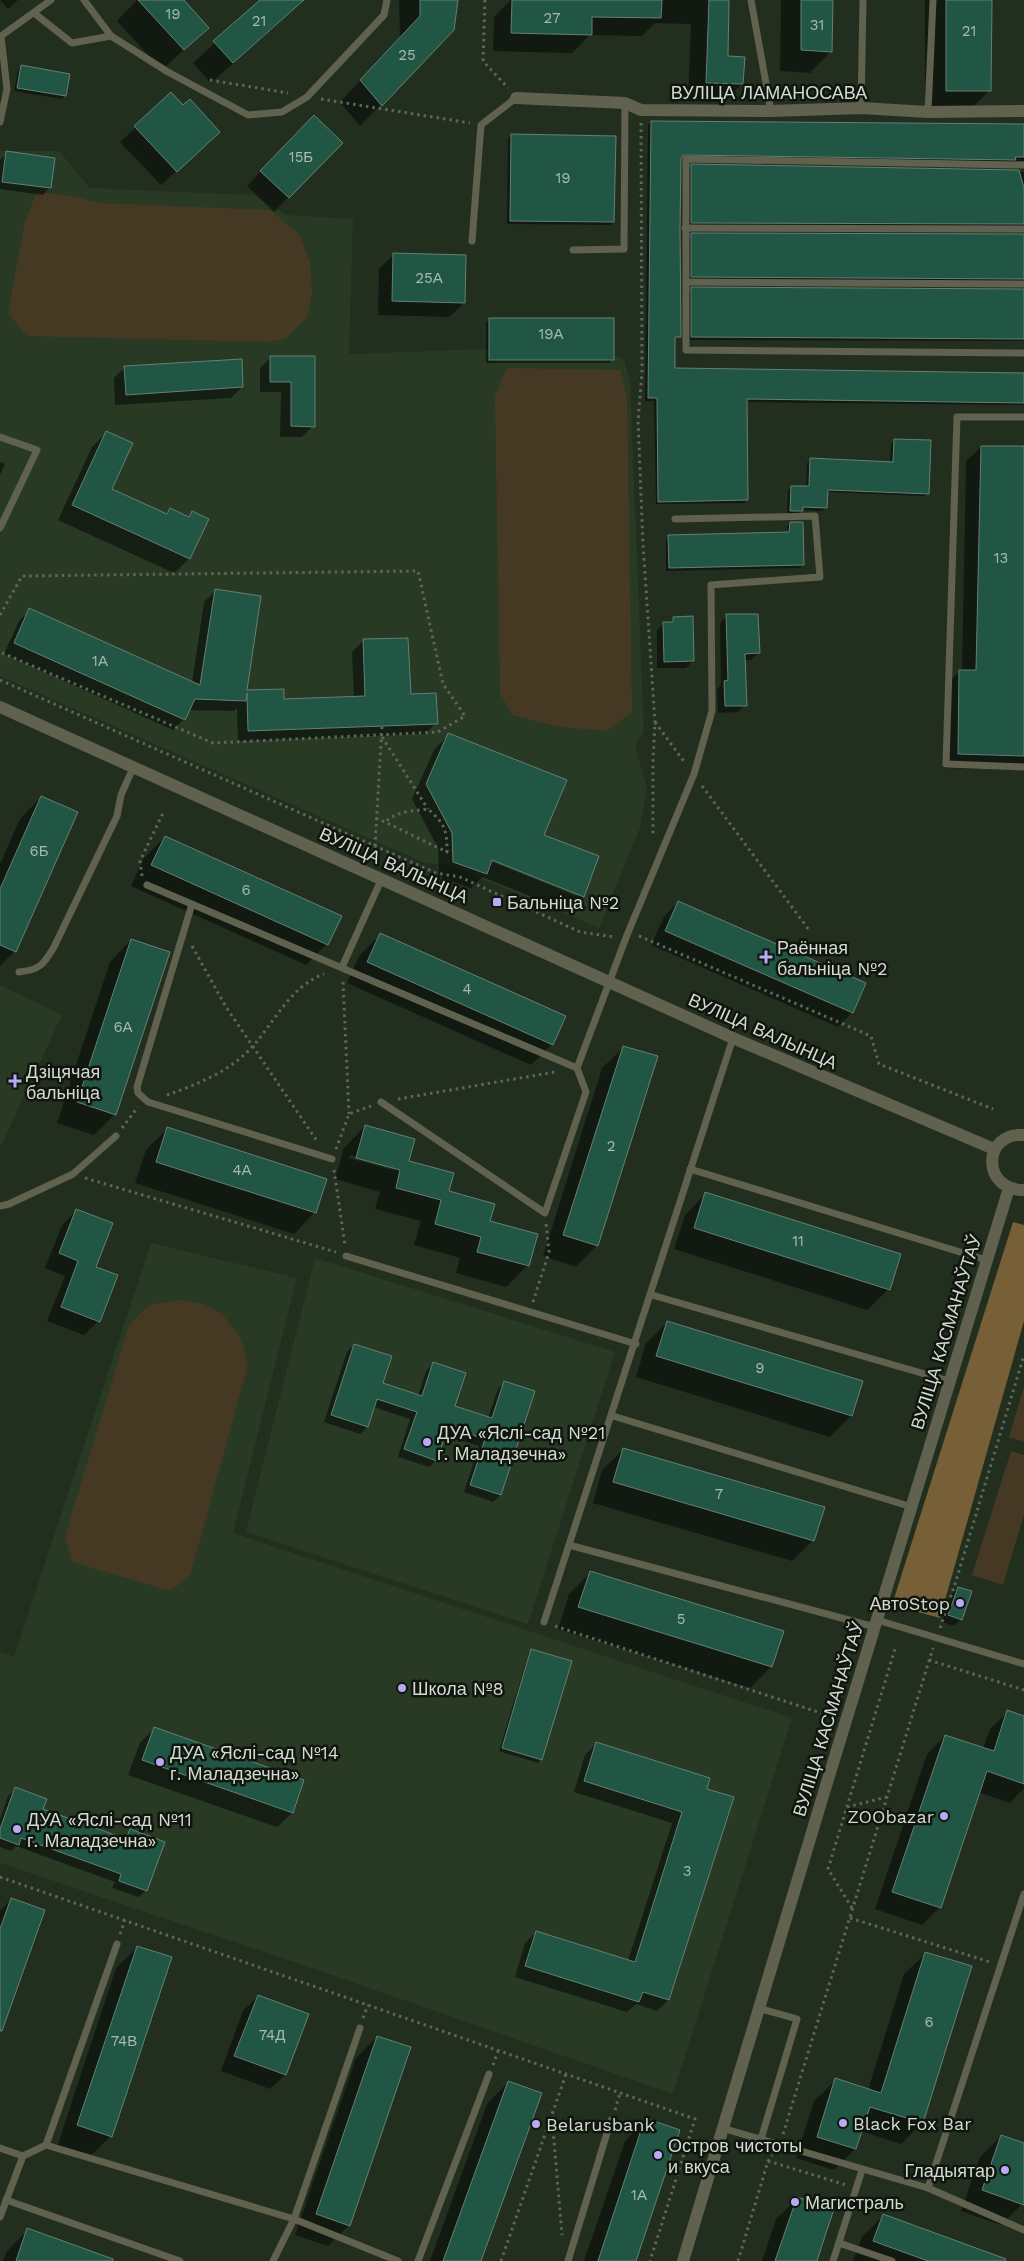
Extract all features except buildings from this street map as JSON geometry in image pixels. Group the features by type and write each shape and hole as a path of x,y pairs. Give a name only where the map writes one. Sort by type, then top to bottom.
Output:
{"street":[{"name":"ВУЛІЦА ЛАМАНОСАВА","path":"516,98 625,103 641,110 771,111 860,108 928,112 1024,111"},
{"name":"ВУЛІЦА ВАЛЫНЦА","path":"0,706 133,768 382,878 733,1038 994,1149"},
{"path":"1024,1135 1012,1135 1004,1139 994,1149 992,1163 998,1180 1009,1188 1024,1190"},
{"name":"ВУЛІЦА КАСМАНАЎТАЎ","path":"683,2261 758,2008 1009,1188"}],"lane":[{"path":"0,122 7,89 1,36 51,0"},
{"path":"84,0 111,36 168,72 248,115 282,112 307,97 384,15 387,0"},
{"path":"751,0 771,111"},
{"path":"860,108 862,0"},
{"path":"928,112 933,0"},
{"path":"34,13 72,43 111,36"},
{"path":"472,241 481,125 516,98"},
{"path":"573,250 624,249 625,103"},
{"path":"1024,165 686,158 685,228 686,350 1024,353"},
{"path":"685,228 1024,229"},
{"path":"686,282 1024,284"},
{"path":"1024,417 957,417 946,764 1024,767"},
{"path":"0,437 37,450 0,528"},
{"path":"381,1102 545,1212 586,1092 578,1068 628,935 694,774 712,711 711,585 820,577 815,516 675,519"},
{"path":"19,972 33,971 45,962 54,947 117,816 121,795 133,768"},
{"path":"342,967 382,878"},
{"path":"147,885 578,1068"},
{"path":"192,904 137,1088 138,1093 148,1102 331,1158"},
{"path":"544,1622 613,1416 733,1038"},
{"path":"0,1206 9,1204 73,1174 116,1136"},
{"path":"690,1169 986,1260"},
{"path":"346,1256 636,1344"},
{"path":"652,1295 949,1381"},
{"path":"613,1416 912,1507"},
{"path":"569,1545 876,1624 936,1637 1024,1664"},
{"path":"928,2188 1024,1894"},
{"path":"0,2217 23,2156 46,2144 117,1944"},
{"path":"758,2008 796,2020 761,2139"},
{"path":"273,2261 294,2219 360,2028"},
{"path":"418,2261 489,2074"},
{"path":"568,2261 612,2120"},
{"path":"722,2128 928,2188 1024,2230"},
{"path":"46,2144 294,2219 398,2261"},
{"path":"0,2148 23,2156"},
{"path":"833,2261 862,2170"},
{"path":"6,2200 180,2261"},
{"path":"839,2242 892,2261"}],"path":[{"path":"485,0 483,62 516,98"},
{"path":"641,110 642,372 638,421 643,544 655,722 653,760 654,842"},
{"path":"0,615 22,576 418,571 443,684 465,716 438,732 213,743 0,652"},
{"path":"0,680 436,873 460,877 580,932 616,937 636,934 871,1036 879,1064 993,1109"},
{"path":"655,722 809,930"},
{"path":"375,846 382,726"},
{"path":"376,818 447,852 447,834 441,820 428,809 382,736"},
{"path":"385,822 392,816 408,811 428,809"},
{"path":"147,885 140,872 140,861 163,813"},
{"path":"184,931 226,1007 331,1158"},
{"path":"116,1136 134,1111 148,1102 198,1084 232,1063 252,1047 291,996 316,976 342,967 349,1114"},
{"path":"73,1174 346,1256"},
{"path":"530,1312 548,1252 545,1212"},
{"path":"738,2261 768,2161 779,2145 936,1637 955,1584 1024,1355"},
{"path":"544,1622 821,1713"},
{"path":"852,1908 828,1869 895,1649"},
{"path":"929,1660 1024,1690"},
{"path":"847,1808 887,1797"},
{"path":"0,1877 695,2119 650,2261"},
{"path":"850,1918 1000,1966"},
{"path":"501,2261 566,2074"},
{"path":"612,2120 620,2093"},
{"path":"551,2115 563,2242"},
{"path":"768,2161 856,2188"}],"shaded area":[{"path":"0,151 59,151 90,188 254,195 287,215 353,219 349,354 489,349 489,360 613,360 614,355 624,359 630,381 644,732 635,745 647,788 640,828 599,928 452,866 425,863 0,676"},
{"path":"37,192 72,196 98,203 270,210 299,234 310,263 312,292 307,318 286,338 269,342 27,336 8,313 25,221"},
{"path":"506,368 620,370 627,398 632,712 607,731 560,727 512,715 500,693 495,397"},
{"name":"Дзіцячая бальніца","path":"0,985 62,1015 0,1148"},
{"path":"1013,1222 1024,1225 1024,1321 940,1618 892,1605"},
{"name":"Школа №8","path":"151,1243 297,1278 233,1533 792,1718 673,2094 306,1966 0,1863 0,1652 14,1657"},
{"name":"ДУА «Яслі-сад №21 г. Маладзечна»","path":"315,1258 615,1352 528,1624 246,1532"},
{"path":"177,1300 204,1304 222,1314 241,1338 248,1365 190,1576 170,1591 72,1562 65,1536 129,1325 149,1305"},
{"path":"1024,1387 1024,1442 1009,1437"},
{"path":"1011,1451 1024,1455 1024,1514 1003,1585 972,1575"}],"place":[{"name":"Бальніца №2","path":"497,902"},
{"name":"Раённая бальніца №2","path":"766,957"},
{"name":"Дзіцячая бальніца","path":"15,1081"},
{"name":"ДУА «Яслі-сад №21 г. Маладзечна»","path":"427,1442"},
{"name":"АвтоStop","path":"960,1603"},
{"name":"Школа №8","path":"402,1688"},
{"name":"ДУА «Яслі-сад №14 г. Маладзечна»","path":"160,1762"},
{"name":"ZOObazar","path":"944,1816"},
{"name":"ДУА «Яслі-сад №11 г. Маладзечна»","path":"17,1829"},
{"name":"Black Fox Bar","path":"843,2123"},
{"name":"Belarusbank","path":"536,2124"},
{"name":"Остров чистоты и вкуса","path":"658,2155"},
{"name":"Гладыятар","path":"1005,2170"},
{"name":"Магистраль","path":"795,2202"}]}
